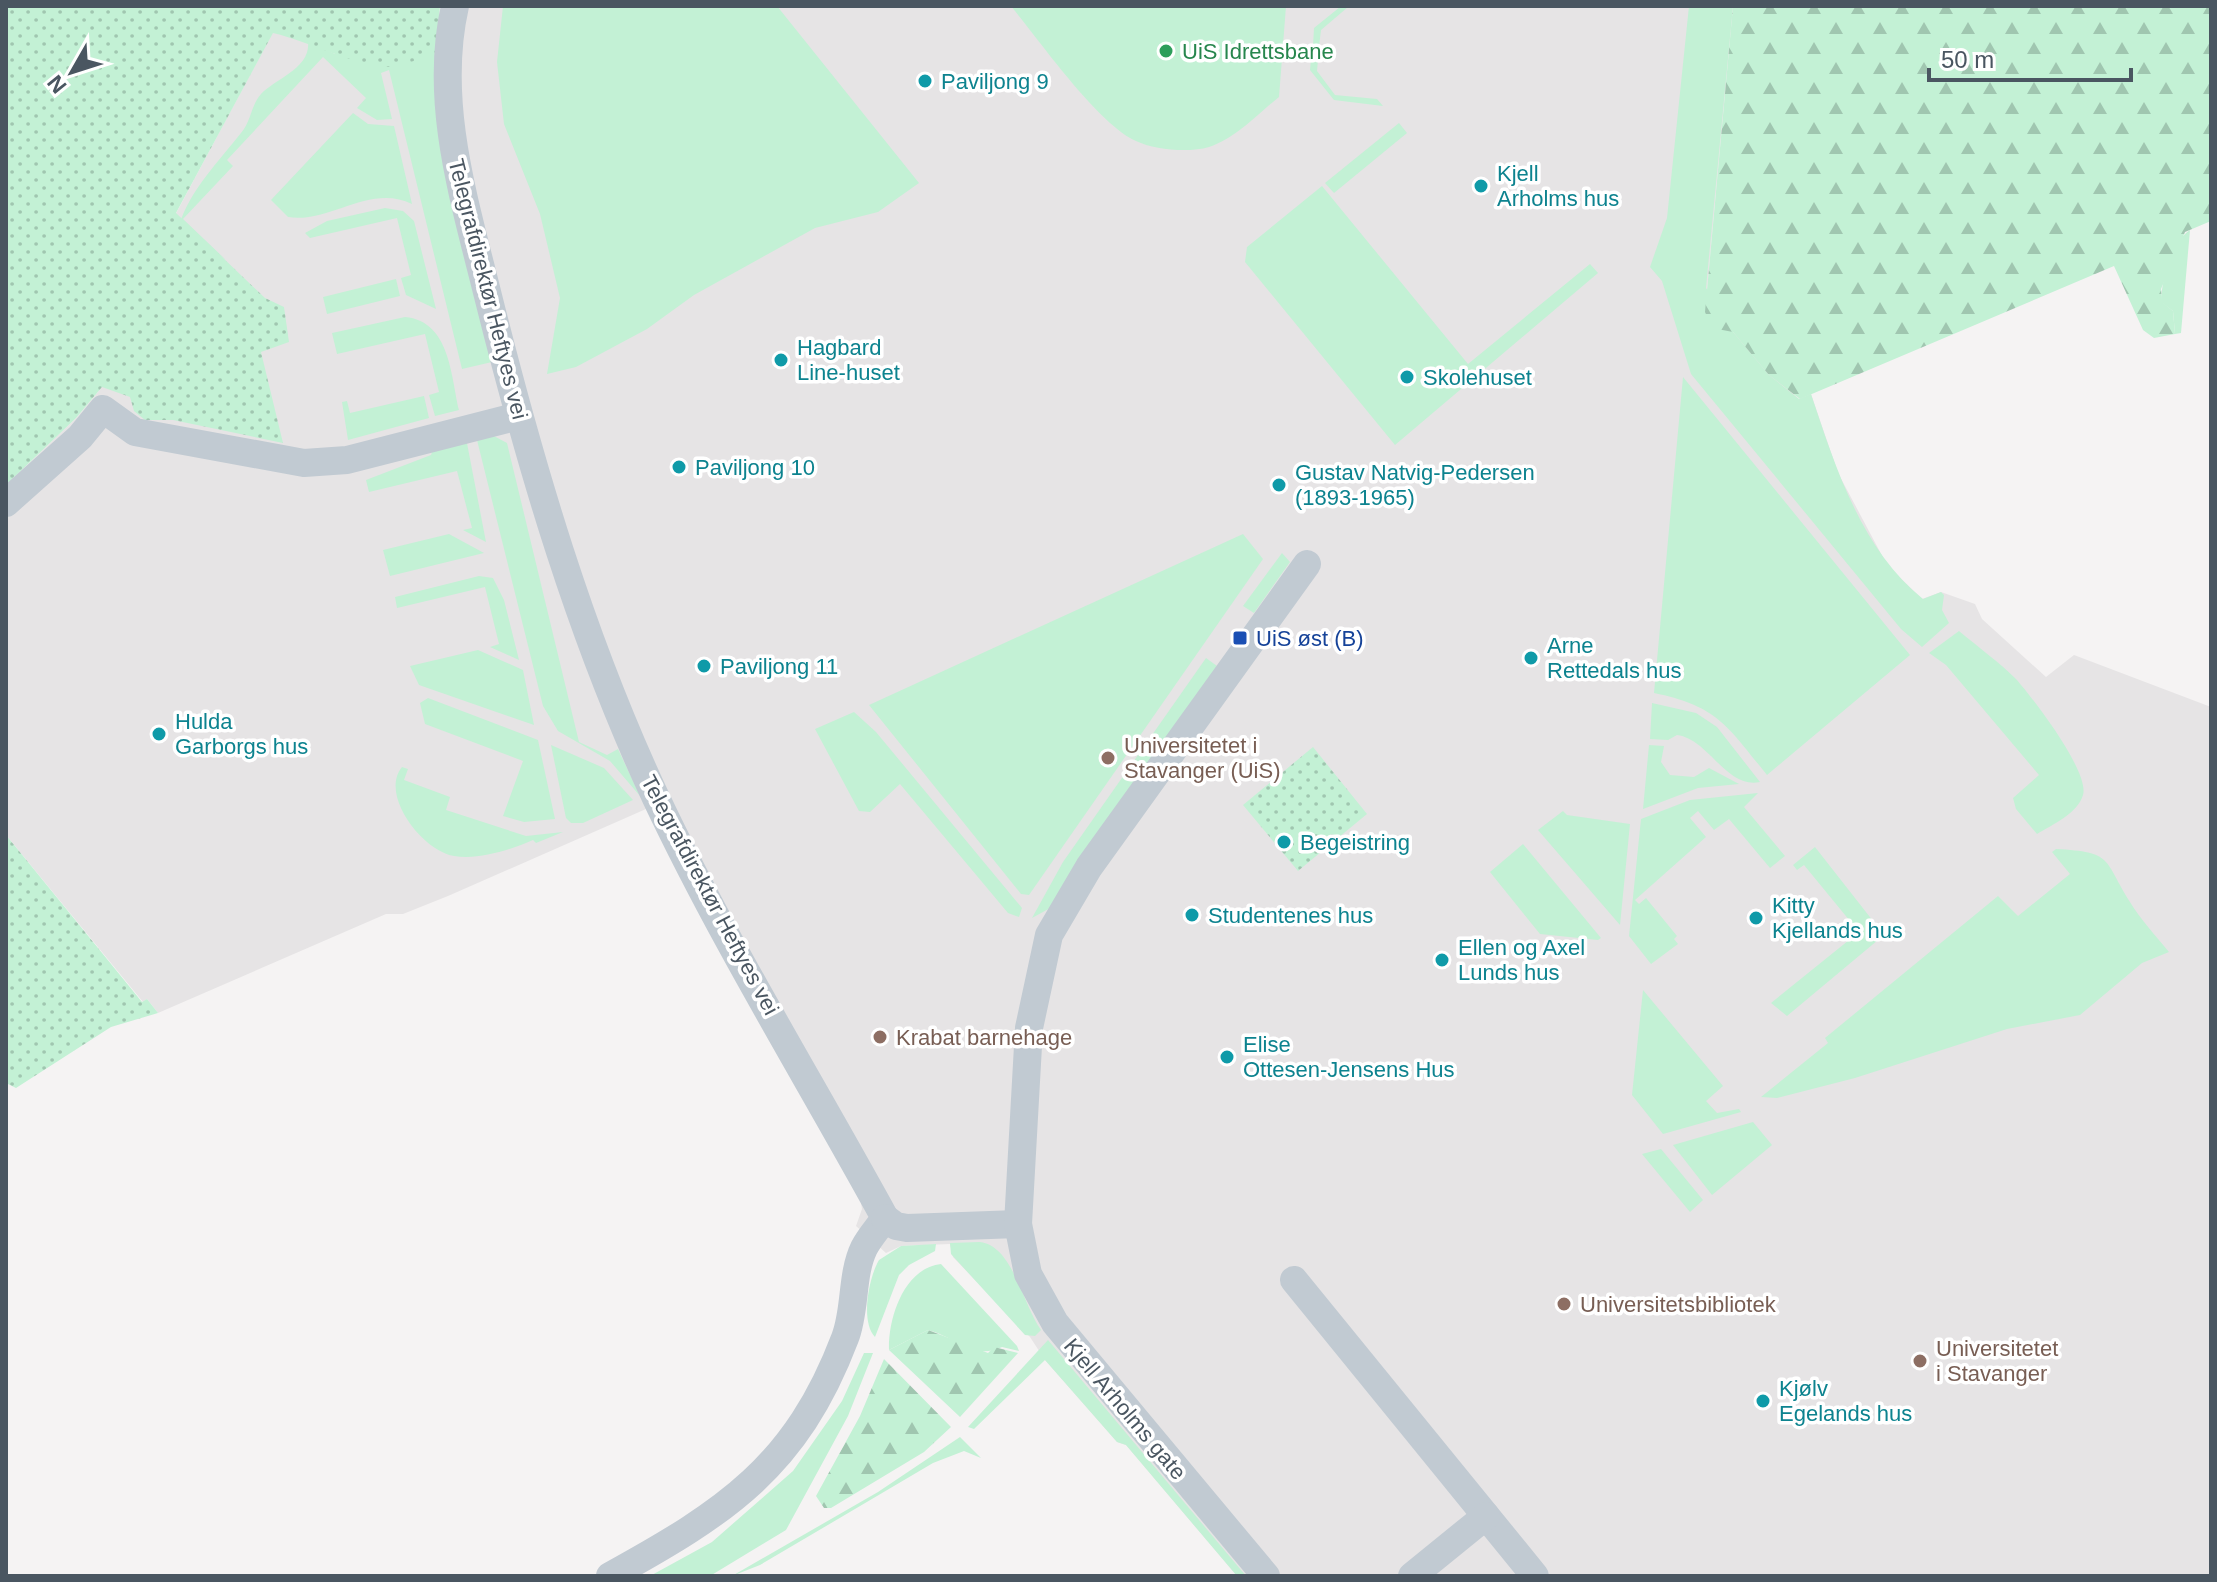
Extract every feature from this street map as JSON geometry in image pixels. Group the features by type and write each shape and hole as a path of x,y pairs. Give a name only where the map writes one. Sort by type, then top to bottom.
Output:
{"street":[{"name":"Telegrafdirektør Heftyes vei","path":"455,6 448,81 452,140 519,416 581,617 656,797 693,871 885,1218"},
{"path":"6,503 80,437 103,409 135,432 304,463 347,460 519,416"},
{"name":"Kjell Arholms gate","path":"1266,1576 1055,1323 1028,1274 1018,1224 1031,1007 1049,935 1089,867 1307,564"},
{"path":"610,1576 710,1518 750,1487 791,1443 823,1393 847,1334 863,1249 885,1218 896,1226 907,1228 1018,1224"},
{"path":"1294,1280 1535,1576"},
{"path":"1412,1576 1486,1516"}],"shaded area":[{"name":"Universitetet i Stavanger (UiS)","path":"441,6 1733,6 1705,312 1733,332 1799,399 1811,394 1838,473 1887,565 1922,599 1941,592 1975,604 1982,619 2046,677 2074,655 2211,707 2211,1576 1237,1576 1126,1445 1117,1442 1045,1360 1030,1337 953,1257 950,1244 901,1246 886,1253 856,1226 862,1209 860,1196 646,809 448,896 403,914 386,914 158,1013 147,999 143,1002 6,835 6,485 76,418 102,387 173,219 273,32 310,42 335,54 437,28"}],"green space":[{"path":"6,6 440,6 436,52 394,67 359,62 273,33 176,213 265,298 284,307 289,342 261,352 283,443 173,420 145,420 134,411 130,397 102,387 76,418 6,485"},
{"path":"503,6 777,6 919,183 878,212 815,228 694,295 647,329 576,367 547,374 560,298 540,214 504,124 497,62"},
{"name":"UiS Idrettsbane","path":"1011,6 1286,6 1279,97 1237,132 1209,147 1182,150 1144,144 1121,131 1087,100"},
{"path":"1689,6 1733,6 1706,288 1733,332 1769,375 1799,399 1811,394 1853,505 1883,556 1901,579 1923,599 1941,592 1944,595 1942,610 1949,623 1922,647 1901,629 1691,374 1662,281 1650,267 1667,218"},
{"path":"1733,6 2211,6 2211,221 2185,232 2161,289 2162,302 2173,311 2175,334 2154,338 2143,330 2114,266 1800,399 1769,375 1733,332 1712,328 1705,312"},
{"path":"1340,7 1348,7 1321,30 1319,47 1313,46 1314,28"},
{"path":"308,42 335,54 436,52 492,362 462,369 389,70 381,73 392,119 377,120 357,108 366,98 323,57 227,160 233,166 183,219 226,260 179,226 197,188 244,129 258,98 298,66 304,59"},
{"path":"1311,59 1318,60 1317,71 1335,95 1377,99 1383,106 1334,100 1310,70"},
{"path":"353,113 368,124 394,126 412,204 381,198 319,215 288,217 271,200"},
{"path":"1399,123 1407,133 1334,193 1325,183"},
{"path":"1322,186 1468,364 1590,264 1598,273 1395,445 1245,262 1247,247"},
{"path":"385,208 403,211 414,221 436,309 406,295 401,278 411,275 397,218 310,238 305,233 327,221"},
{"path":"2190,230 2181,333 2175,334 2173,311 2161,302 2165,273 2178,243"},
{"path":"396,279 400,296 327,314 323,297"},
{"path":"405,317 420,321 440,339 446,352 459,410 435,416 429,395 439,392 425,334 337,354 332,333"},
{"path":"1683,377 1910,655 1767,775 1731,731 1708,712 1676,698 1654,693"},
{"path":"424,396 429,418 348,440 342,402 347,401 350,413"},
{"path":"490,434 507,443 579,742 607,755 618,749 640,796 610,761 558,731 543,706 476,436"},
{"path":"466,438 486,542 463,530 472,528 457,471 369,492 366,480"},
{"path":"449,534 484,553 390,576 383,550"},
{"path":"1243,534 1263,559 1029,895 1021,894 869,705"},
{"path":"1282,553 1290,562 1254,613 1243,606"},
{"path":"479,576 493,578 504,600 519,660 490,647 499,644 485,587 397,608 395,597"},
{"path":"1959,631 2016,679 2058,735 2078,770 2083,784 2080,801 2064,818 2037,834 2016,809 2013,798 2039,775 1946,665 1929,653"},
{"path":"478,650 523,670 534,725 419,685 410,666"},
{"path":"1206,658 1217,666 1052,907 1032,918 1063,862"},
{"path":"428,698 538,740 555,819 524,822 503,816 523,761 425,724 420,703"},
{"path":"1652,703 1696,713 1717,727 1760,782 1737,778 1688,738 1677,735 1668,740 1650,739"},
{"path":"854,712 876,732 1022,908 1019,917 1008,913 900,784 870,812 859,811 815,729"},
{"path":"551,745 604,768 633,800 583,823 571,823 566,818"},
{"path":"1649,745 1664,746 1661,762 1670,775 1694,777 1709,768 1739,784 1698,788 1643,809"},
{"path":"1313,747 1367,814 1298,871 1243,805"},
{"path":"402,767 408,769 404,780 450,797 446,810 526,836 563,832 536,843 533,840 484,855 464,857 442,852 418,833 400,806 396,779"},
{"path":"1758,793 1744,807 1785,856 1770,868 1729,819 1714,830 1698,811 1690,818 1706,837 1635,900 1639,904 1646,898 1677,936 1674,939 1678,944 1651,964 1629,936 1641,819 1690,800"},
{"path":"1563,811 1567,815 1630,824 1620,925 1538,830"},
{"path":"6,835 142,1002 147,999 158,1013 111,1027 16,1088 6,1083"},
{"path":"1523,844 1601,938 1540,934 1490,872"},
{"path":"1815,847 1884,935 1787,1016 1771,1003 1859,932 1804,865 1797,870 1793,865"},
{"path":"2056,849 2088,852 2105,860 2134,909 2169,952 2142,963 2080,1015 2007,1029 1855,1078 1777,1098 1761,1097 1828,1043 1825,1038 1998,896 2018,916 2070,874 2052,852"},
{"path":"1643,990 1723,1086 1706,1101 1717,1113 1739,1109 1741,1112 1663,1134 1632,1095"},
{"path":"1753,1122 1772,1145 1712,1195 1673,1145"},
{"path":"1661,1149 1703,1200 1690,1212 1642,1154"},
{"path":"980,1242 991,1246 1009,1264 1041,1330 1035,1336 1025,1335 951,1254 950,1243"},
{"path":"936,1244 935,1251 909,1265 899,1275 875,1337 870,1330 867,1310 869,1288 879,1260 901,1246"},
{"path":"941,1264 1019,1351 1002,1347 992,1351 973,1350 928,1330 889,1350 895,1310 901,1296 917,1275"},
{"path":"928,1330 988,1353 994,1347 1018,1353 960,1417 889,1350"},
{"path":"1048,1340 1246,1576 1237,1576 1126,1445 1117,1442 1045,1360 974,1429 968,1427"},
{"path":"864,1353 873,1353 848,1416 786,1530 710,1576 650,1576 712,1542 793,1471 842,1401"},
{"path":"884,1359 951,1427 924,1452 831,1508 824,1508 816,1496 860,1416"},
{"path":"960,1437 981,1458 964,1451 933,1463 760,1565 732,1576 878,1492"}],"place":[{"name":"UiS Idrettsbane","path":"1166,51"},
{"name":"Paviljong 9","path":"925,81"},
{"name":"Kjell Arholms hus","path":"1481,186"},
{"name":"Hagbard Line-huset","path":"781,360"},
{"name":"Skolehuset","path":"1407,377"},
{"name":"Paviljong 10","path":"679,467"},
{"name":"Gustav Natvig-Pedersen (1893-1965)","path":"1279,485"},
{"name":"UiS øst (B)","path":"1240,638"},
{"name":"Arne Rettedals hus","path":"1531,658"},
{"name":"Paviljong 11","path":"704,666"},
{"name":"Hulda Garborgs hus","path":"159,734"},
{"name":"Universitetet i Stavanger (UiS)","path":"1108,758"},
{"name":"Begeistring","path":"1284,842"},
{"name":"Studentenes hus","path":"1192,915"},
{"name":"Kitty Kjellands hus","path":"1756,918"},
{"name":"Ellen og Axel Lunds hus","path":"1442,960"},
{"name":"Krabat barnehage","path":"880,1037"},
{"name":"Elise Ottesen-Jensens Hus","path":"1227,1057"},
{"name":"Universitetsbibliotek","path":"1564,1304"},
{"name":"Universitetet i Stavanger","path":"1920,1361"},
{"name":"Kjølv Egelands hus","path":"1763,1401"}]}
